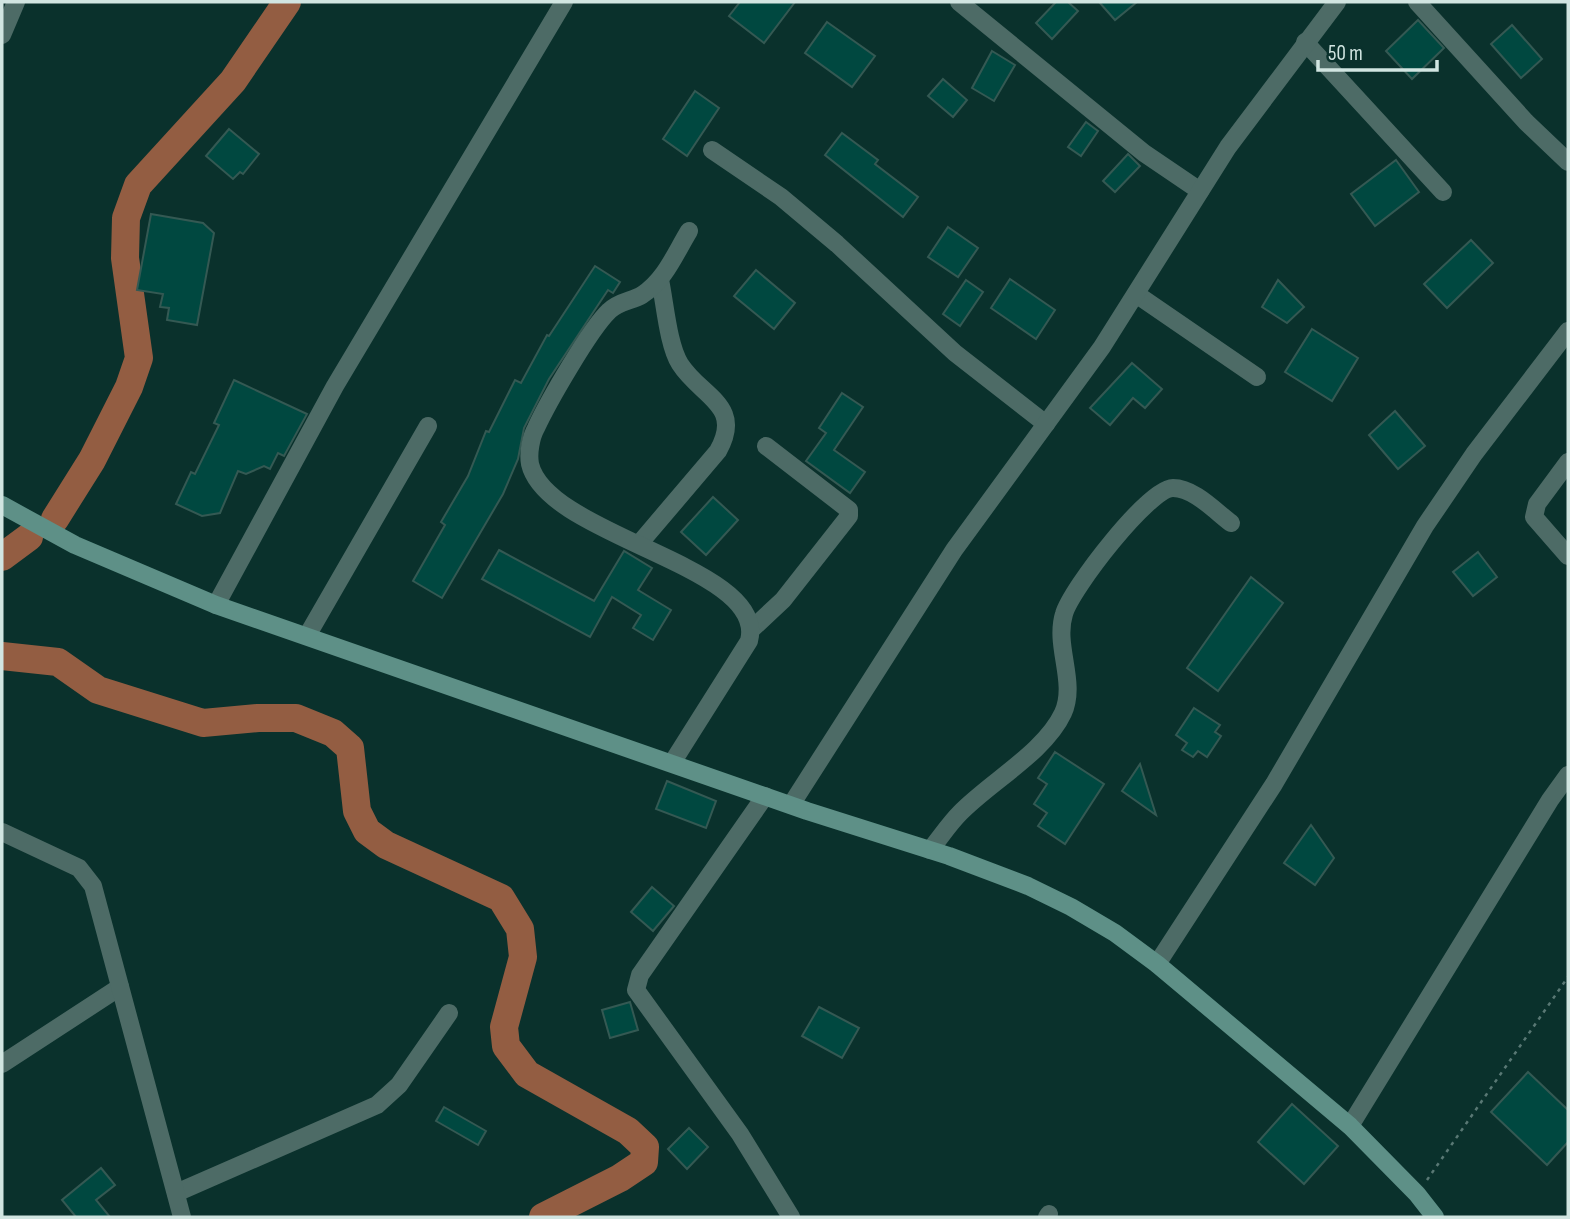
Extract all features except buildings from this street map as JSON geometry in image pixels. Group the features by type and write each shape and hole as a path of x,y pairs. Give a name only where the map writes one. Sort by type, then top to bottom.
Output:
{"main road":[{"path":"2,505 75,545 216,605 791,806 930,850 1028,886 1071,907 1115,933 1157,964 1350,1126 1417,1194 1435,1217"}],"street":[{"path":"2,35 16,2"},
{"path":"216,605 335,386 564,2"},
{"path":"959,2 1144,153 1200,191"},
{"path":"791,806 954,550 1136,294 1235,137 1337,2"},
{"path":"1417,2 1526,122 1568,162"},
{"path":"1305,42 1443,192"},
{"path":"712,150 781,197 837,244 955,353 1046,424"},
{"path":"689,231 660,280 640,296 624,301 610,310 535,429 530,462 536,478 558,500 600,526 723,589 744,610 753,628"},
{"path":"639,544 718,452 727,436 727,422 723,410 680,364 660,280"},
{"path":"1136,294 1257,377"},
{"path":"1157,964 1274,784 1426,526 1474,454 1568,331"},
{"path":"307,636 428,426"},
{"path":"672,763 749,641 753,628 783,600 849,516 849,510 836,497 766,446"},
{"path":"1568,462 1537,504 1534,517 1568,556"},
{"path":"930,850 960,813 1057,723 1068,695 1061,631 1064,613 1098,558 1156,495 1171,488 1188,491 1231,523"},
{"path":"1350,1126 1550,800 1568,775"},
{"path":"765,796 640,975 636,990 740,1134 791,1217"},
{"path":"2,832 46,850 88,877 182,1217"},
{"path":"2,1063 120,987"},
{"path":"176,1194 377,1105 399,1085 449,1013"}],"path":[{"path":"1417,1194 1568,977"}],"waterway":[{"path":"55,519 92,460 129,387 139,358 125,258 126,218 138,185 233,81 287,2"},
{"path":"2,557 29,537"},
{"path":"2,656 58,662 98,690 203,723 296,718 333,733 350,748 357,811 367,831 386,845 501,898 520,929 523,957 504,1027 506,1046 527,1074 628,1131 645,1147 644,1162 620,1178 543,1217"}]}
